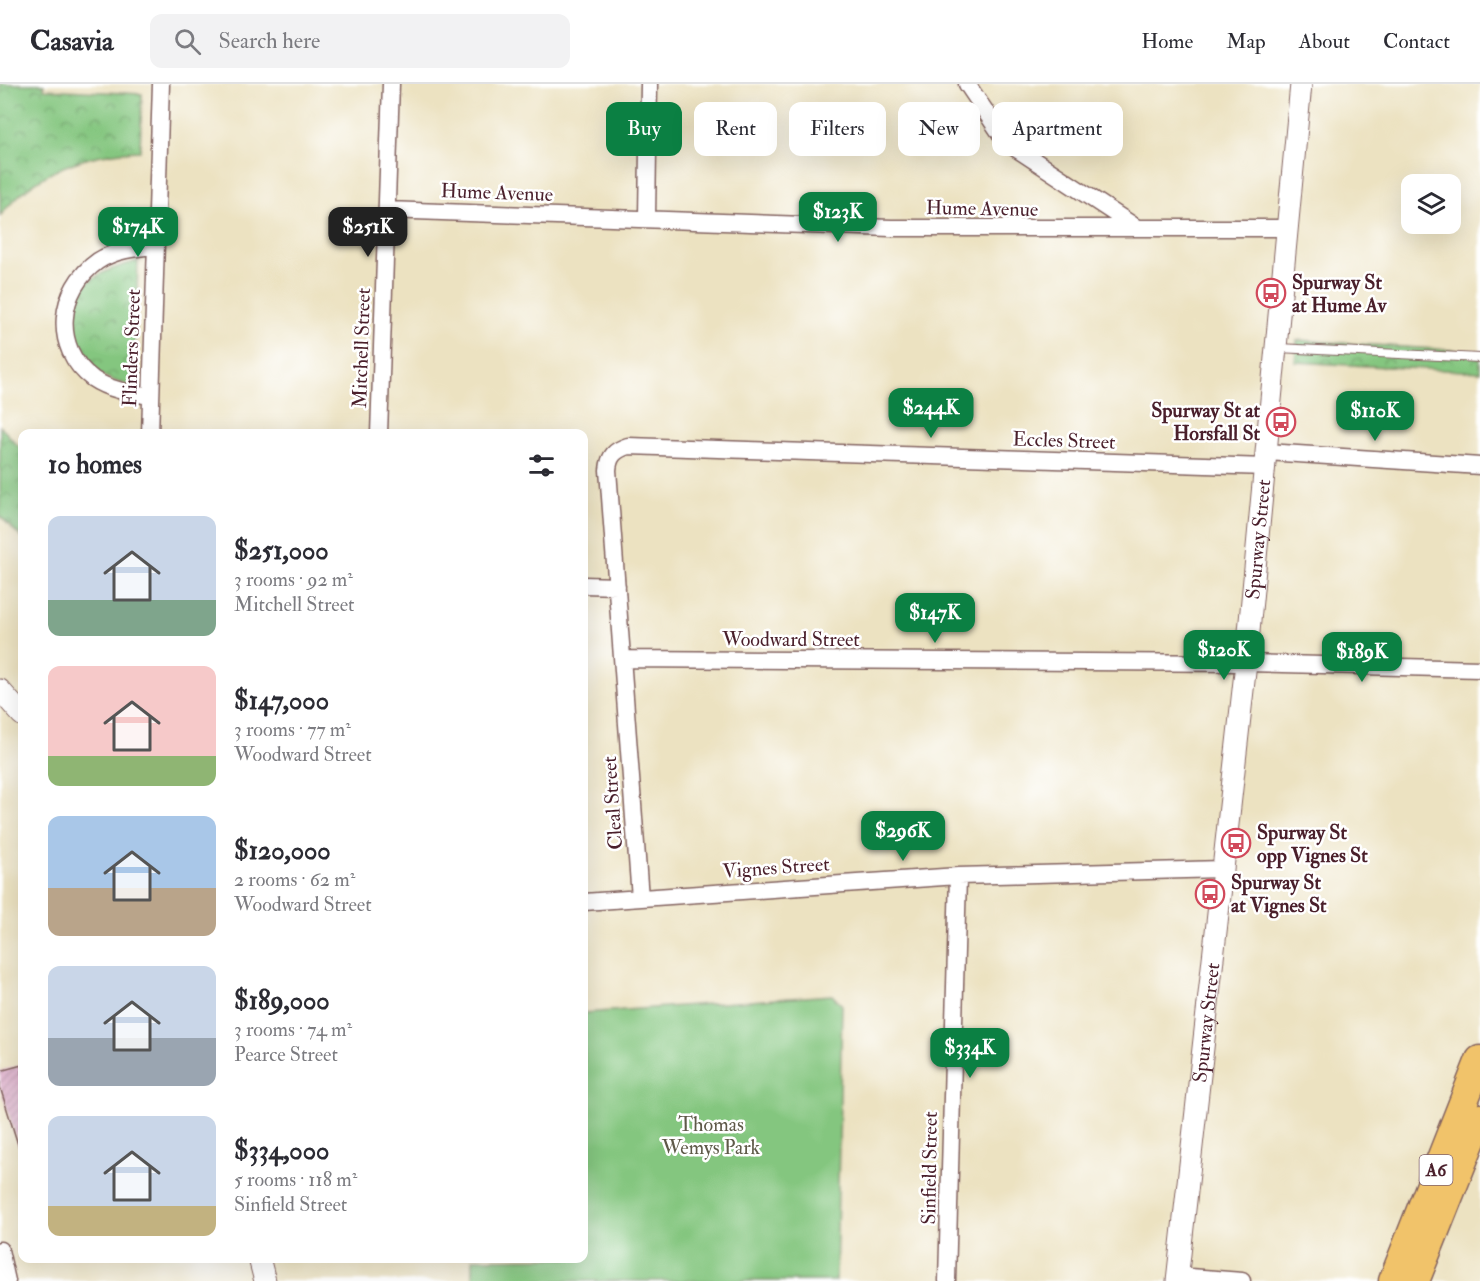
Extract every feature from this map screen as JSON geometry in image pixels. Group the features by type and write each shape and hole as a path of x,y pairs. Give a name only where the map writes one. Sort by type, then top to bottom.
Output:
{"highway":[{"name":"A6","path":"1392,1281 1480,1060"},
{"name":"A6","path":"1415,1281 1480,1118"}],"street":[{"name":"Flinders Street","path":"150,429 161,84"},
{"name":"Mitchell Street","path":"379,429 391,84"},
{"path":"647,218 649,84"},
{"path":"968,84 1006,142 1137,228"},
{"name":"Spurway Street","path":"1177,1278 1246,663 1278,348 1301,84"},
{"name":"Hume Avenue","path":"387,210 891,228 1288,228"},
{"path":"150,396 112,388 91,378 77,362 67,342 63,316 74,286 98,261 111,254 155,246"},
{"name":"Eccles Street","path":"612,455 628,446 1266,459 1480,466"},
{"name":"Cleal Street","path":"612,455 608,470 624,659 640,898"},
{"path":"588,585 617,586"},
{"name":"Woodward Street","path":"624,659 1246,663 1480,669"},
{"path":"0,690 18,710"},
{"name":"Vignes Street","path":"588,902 958,876 1223,869"},
{"name":"Sinfield Street","path":"947,1281 958,876"},
{"path":"0,1250 7,1281"},
{"path":"260,1263 265,1281"},
{"path":"1177,1278 1242,1281"}],"lane":[{"path":"1278,348 1480,358"}],"green space":[{"path":"0,84 44,84 44,89 142,94 140,151 100,155 62,167 29,187 0,216"},
{"path":"138,261 134,386 105,377 82,359 71,334 71,319 80,292 89,281 109,270"},
{"path":"1297,340 1480,352 1480,372 1295,362"},
{"path":"0,426 18,446 18,534 0,516"},
{"name":"Thomas Wemys Park","path":"832,995 842,1005 836,1281 473,1281 473,1263 588,1263 588,1013"}],"building":[{"path":"18,1066 18,1145 0,1087 0,1071"}],"place":[{"name":"Spurway St at Hume Av","path":"1271,293"},
{"name":"Spurway St at Horsfall St","path":"1281,422"},
{"name":"Spurway St opp Vignes St","path":"1236,843"},
{"name":"Spurway St at Vignes St","path":"1210,894"}]}
